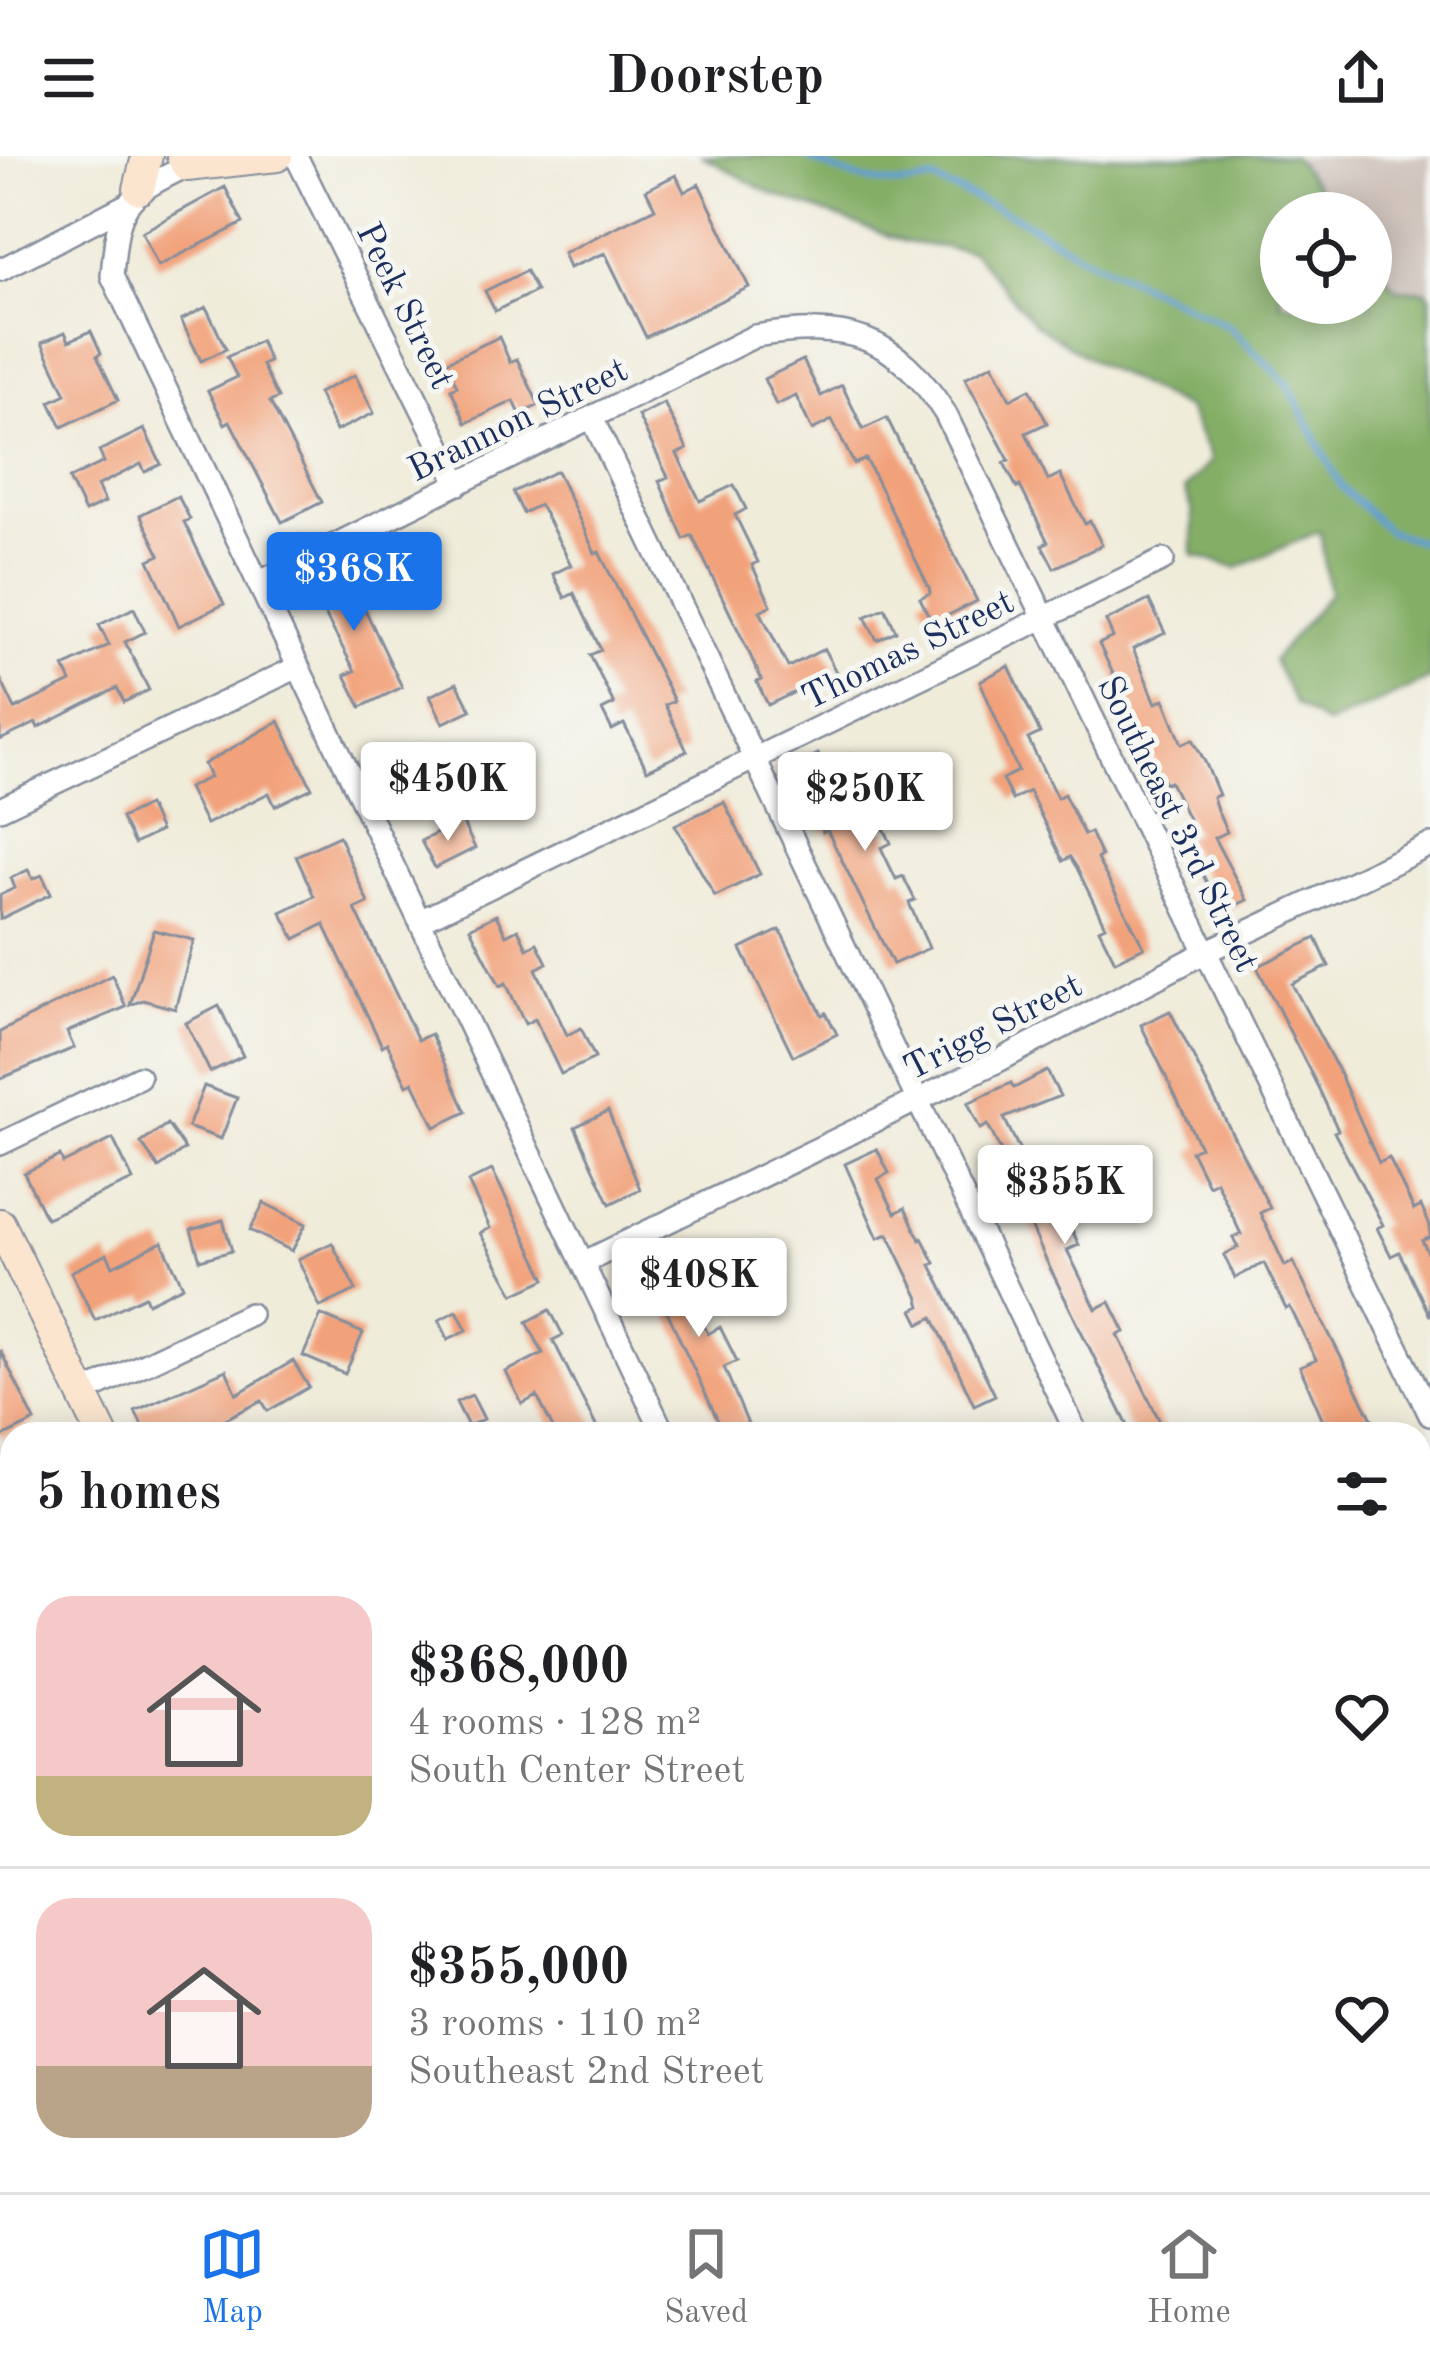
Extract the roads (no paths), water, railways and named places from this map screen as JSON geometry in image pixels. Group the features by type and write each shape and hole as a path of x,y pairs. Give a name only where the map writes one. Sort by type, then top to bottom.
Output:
{"street":[{"path":"147,156 116,229 112,276 658,1422"},
{"path":"0,270 133,197 184,161 277,156"},
{"name":"Peek Street","path":"296,156 459,484"},
{"name":"Brannon Street","path":"258,583 755,336 809,327"},
{"name":"Southeast 3rd Street","path":"809,327 851,334 886,348 921,375 945,413 1430,1415"},
{"path":"592,418 1071,1422"},
{"name":"Thomas Street","path":"420,921 1163,560"},
{"path":"0,809 298,667"},
{"name":"Trigg Street","path":"583,1263 1430,845"},
{"path":"0,1144 139,1077"},
{"path":"0,1224 96,1422"},
{"path":"83,1393 250,1314"}],"waterway":[{"path":"804,156 867,180 900,184 932,180 1017,217 1079,254 1229,326 1287,383 1342,488 1389,532 1430,544"}]}
